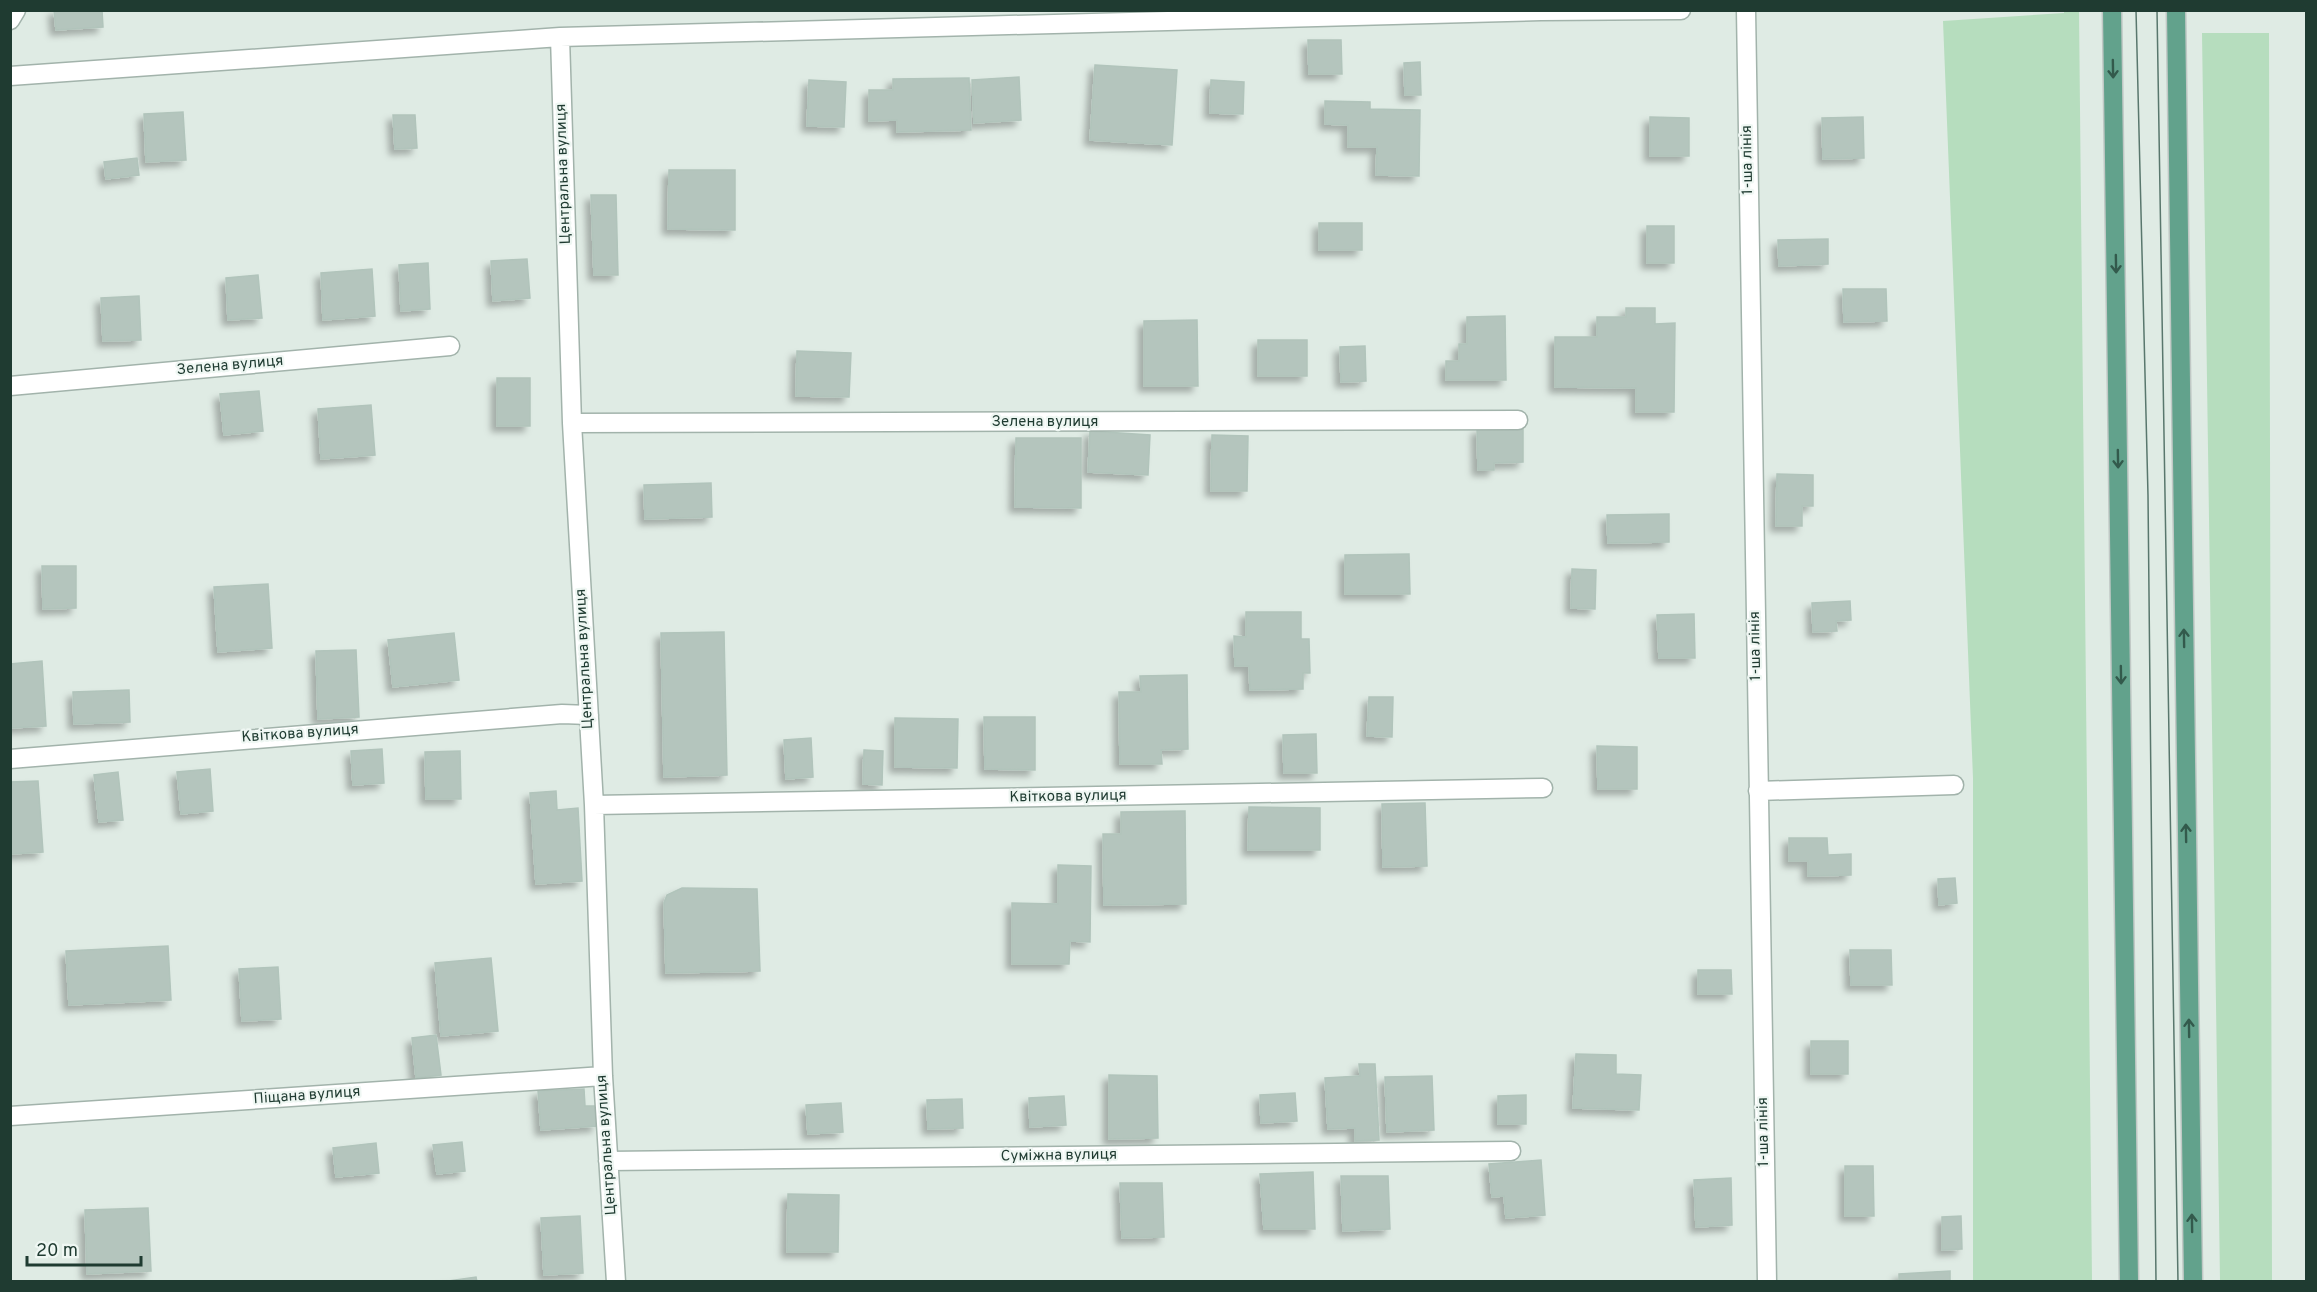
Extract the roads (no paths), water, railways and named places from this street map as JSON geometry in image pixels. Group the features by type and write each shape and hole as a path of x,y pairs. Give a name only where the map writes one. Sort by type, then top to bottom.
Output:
{"main road":[{"path":"2112,10 2129,1281"},
{"path":"2176,10 2193,1281"}],"street":[{"path":"10,20 16,10"},
{"path":"10,76 560,37 1541,11 1681,10"},
{"name":"1-ша лінія","path":"1746,10 1767,1281"},
{"name":"Центральна вулиця","path":"560,37 572,423 594,805 603,1076 616,1281"},
{"name":"Зелена вулиця","path":"10,386 450,346"},
{"name":"Зелена вулиця","path":"572,423 1518,420"},
{"name":"Квіткова вулиця","path":"10,759 562,714 589,715"},
{"path":"1758,791 1954,785"},
{"name":"Квіткова вулиця","path":"594,805 1543,788"},
{"name":"Піщана вулиця","path":"10,1116 603,1076"},
{"name":"Суміжна вулиця","path":"608,1161 1511,1151"}],"tram line":[{"path":"2136,10 2148,495 2156,1282"},
{"path":"2157,10 2178,1282"}]}
